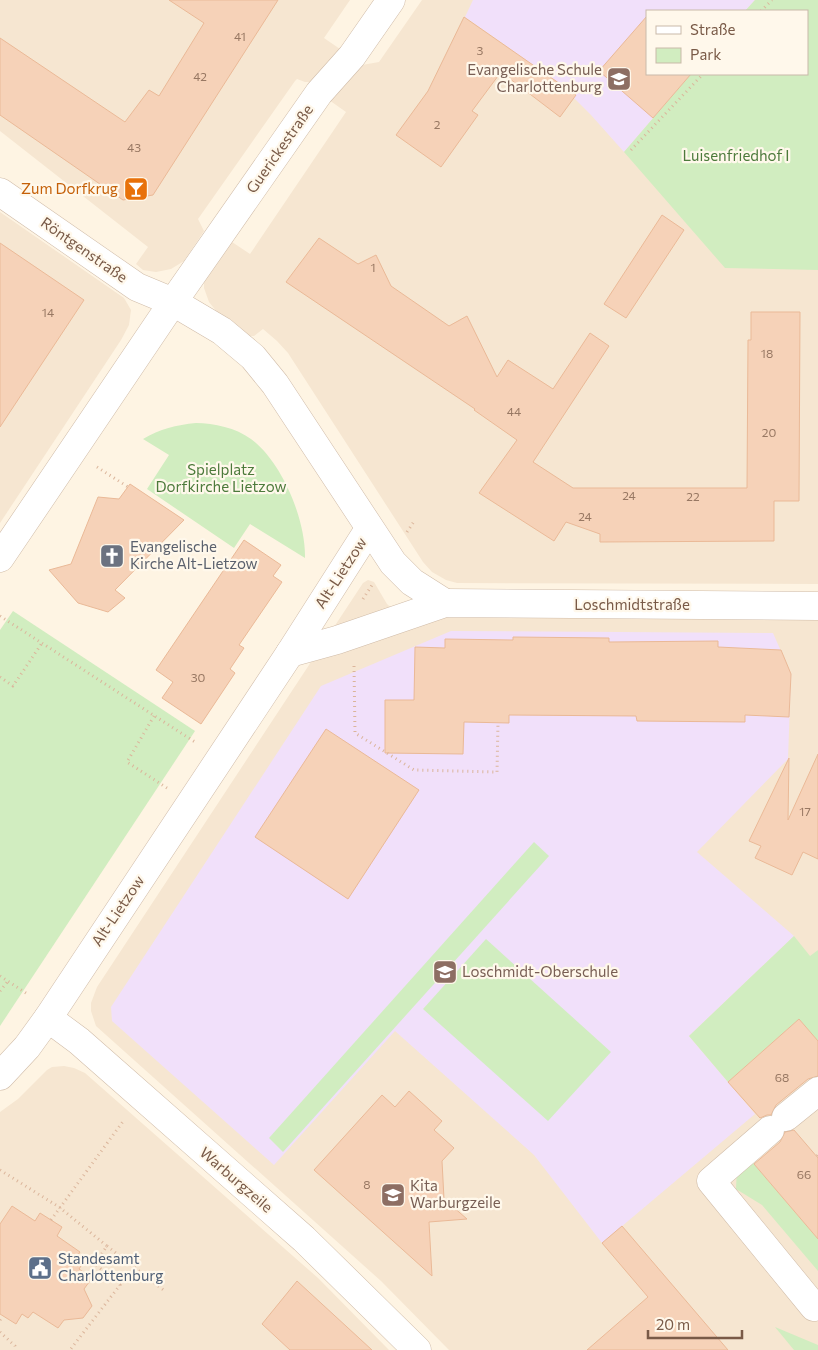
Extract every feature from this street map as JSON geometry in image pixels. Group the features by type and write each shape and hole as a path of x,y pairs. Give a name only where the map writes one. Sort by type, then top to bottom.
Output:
{"street":[{"name":"Guerickestraße","path":"173,302 319,93 352,56 391,0"},
{"name":"Röntgenstraße","path":"0,192 137,286 173,302"},
{"name":"Alt-Lietzow","path":"0,1076 27,1047 48,1018 290,653 369,529 275,384 253,357 222,331 173,302"},
{"path":"0,558 173,302"},
{"path":"369,529 393,563 412,582 445,602"},
{"name":"Loschmidtstraße","path":"290,653 336,640 445,602 818,606"},
{"name":"Warburgzeile","path":"48,1018 79,1041 298,1233 417,1350"},
{"path":"814,1307 711,1181 778,1123 818,1092"}],"path":[{"path":"762,10 772,0"},
{"path":"631,150 702,75"},
{"path":"94,466 128,487"},
{"path":"0,616 198,744"},
{"path":"0,677 13,686 42,643"},
{"path":"354,663 354,733 414,770 497,772 498,723"},
{"path":"154,716 126,762 169,789"},
{"path":"0,976 31,997"},
{"path":"0,991 8,981"},
{"path":"51,1220 124,1120"},
{"path":"0,1170 59,1207 166,1292"},
{"path":"70,1350 120,1285 95,1264 107,1246"},
{"path":"0,1320 3,1316"},
{"path":"0,1332 15,1346 16,1350"}],"shaded area":[{"path":"0,0 350,0 324,38 340,49 341,52 311,82 297,79 295,81 198,219 204,231 184,261 171,269 156,272 143,270 136,264 148,247 0,131"},
{"path":"422,0 818,0 818,584 457,583 446,580 432,572 423,562 288,353 263,329 254,336 248,336 217,312 209,302 204,288 204,278 229,240 250,254 346,112 329,100 362,65 379,62"},
{"name":"Evangelische Schule Charlottenburg","path":"473,0 755,0 746,10 646,10 646,75 690,75 624,152 559,83 465,17"},
{"path":"0,212 124,298 131,310 129,325 121,340 0,523"},
{"name":"Loschmidt-Oberschule","path":"368,580 374,582 387,604 395,611 412,617 818,619 818,1350 449,1350 381,1281 96,1026 91,1011 91,1003 97,987 363,583"},
{"name":"Loschmidt-Oberschule","path":"451,631 773,633 791,674 788,759 697,852 794,936 689,1036 755,1114 602,1243 534,1155 395,1031 274,1165 112,1021 111,1007 321,686"},
{"path":"64,1066 85,1073 318,1278 389,1350 0,1350 0,1112 18,1099 47,1070 52,1067"}],"green space":[{"name":"Luisenfriedhof I","path":"755,0 818,0 818,270 725,268 624,152 690,75 808,75 808,10 746,10"},
{"name":"Spielplatz Dorfkirche Lietzow","path":"196,423 217,425 239,432 251,439 273,462 297,510 305,558 250,524 234,548 147,489 169,455 143,439 168,428"},
{"path":"13,611 195,731 0,1026 0,630"},
{"path":"534,842 549,856 283,1152 269,1138"},
{"path":"794,936 810,956 818,950 818,1041 799,1019 728,1082 689,1036"},
{"path":"486,939 611,1052 548,1121 423,1009"},
{"path":"748,1157 818,1239 818,1271 762,1205 736,1189 737,1167"},
{"path":"775,1327 818,1345 818,1350 794,1350"}],"building":[{"path":"169,0 278,0 153,195 123,200 0,115 0,38 125,122 149,90 159,96 204,23"},
{"path":"464,17 576,95 560,117 501,72 472,111 478,115 441,167 396,135 428,91"},
{"path":"646,17 646,75 690,75 653,118 599,71"},
{"path":"662,215 684,230 626,318 604,304"},
{"path":"319,238 358,264 376,255 391,286 449,326 467,316 497,377 508,360 553,389 590,333 609,346 533,462 573,488 747,488 748,340 751,340 751,312 800,312 799,501 774,501 774,541 600,542 600,534 566,522 554,541 479,493 517,440 475,409 286,282"},
{"path":"0,243 84,300 0,427"},
{"name":"Evangelische Kirche Alt-Lietzow","path":"130,484 184,520 115,590 125,598 108,612 78,603 49,570 71,564 98,497 119,499"},
{"path":"244,540 281,565 273,576 282,582 239,645 244,648 230,669 235,673 201,724 162,698 173,682 156,670"},
{"path":"513,637 609,638 609,642 718,641 718,647 781,650 791,674 789,717 745,715 745,722 637,721 636,716 509,715 509,723 464,722 463,754 385,753 385,700 414,700 415,647 445,648 445,639 513,640"},
{"path":"326,729 419,790 348,899 255,837"},
{"path":"818,754 818,859 803,852 792,875 755,858 761,846 749,841 789,758 788,820"},
{"path":"799,1019 818,1041 818,1076 808,1079 776,1105 771,1115 760,1118 728,1082"},
{"path":"409,1091 442,1121 434,1130 454,1148 442,1161 444,1199 467,1219 429,1222 432,1276 314,1170 382,1095 395,1107"},
{"path":"794,1130 818,1158 818,1239 754,1164 780,1142 785,1132"},
{"name":"Standesamt Charlottenburg","path":"12,1206 35,1221 40,1213 62,1227 57,1236 80,1252 74,1261 81,1266 79,1269 92,1278 84,1289 92,1306 83,1318 64,1320 58,1328 33,1312 28,1318 22,1314 16,1324 0,1314 0,1224"},
{"path":"622,1226 728,1350 587,1350 648,1297 602,1243"},
{"path":"297,1281 372,1350 290,1350 262,1324"}],"place":[{"name":"Evangelische Schule Charlottenburg","path":"619,79"},
{"name":"Zum Dorfkrug","path":"136,189"},
{"name":"Evangelische Kirche Alt-Lietzow","path":"112,556"},
{"name":"Loschmidt-Oberschule","path":"445,972"},
{"name":"Kita Warburgzeile","path":"393,1195"},
{"name":"Standesamt Charlottenburg","path":"40,1268"}]}
